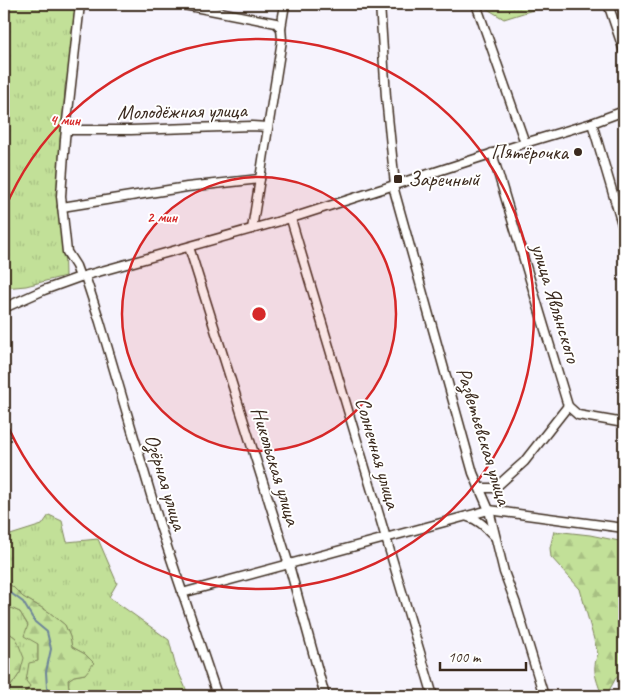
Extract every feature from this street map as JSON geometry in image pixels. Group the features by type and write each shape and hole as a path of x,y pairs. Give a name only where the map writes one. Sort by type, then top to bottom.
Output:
{"street":[{"path":"80,4 66,130 61,196 62,207 187,187 260,179"},
{"path":"179,4 276,23 281,28"},
{"name":"Молодёжная улица","path":"252,229 282,40 281,28 285,4"},
{"name":"Разветьевская улица","path":"380,4 394,185 473,473 489,510 504,572 516,604 544,696"},
{"path":"476,4 525,143"},
{"path":"608,4 624,51"},
{"path":"4,308 44,290 82,277 291,218 624,111"},
{"path":"592,122 624,231"},
{"name":"Молодёжная улица","path":"66,130 268,127"},
{"name":"улица Являнского","path":"492,153 568,406"},
{"name":"Озёрная улица","path":"62,207 67,252 82,277 100,322 161,529 216,692 220,696"},
{"name":"Солнечная улица","path":"291,218 433,696"},
{"name":"Никольская улица","path":"189,247 289,565 324,696"},
{"path":"480,488 495,488 524,462 568,406 578,415 624,423"},
{"path":"182,593 489,510 624,528"},
{"path":"468,517 478,521 496,537"}],"green space":[{"path":"4,4 78,4 70,68 65,86 61,129 65,276 26,286 4,288"},
{"path":"479,4 552,4 504,19"},
{"path":"49,515 62,521 67,542 98,539 117,583 109,597 169,640 175,664 189,696 70,696 68,680 74,676 85,674 85,654 72,647 65,625 49,612 23,597 4,581 4,537 42,525"},
{"path":"554,531 590,535 624,542 624,696 618,696 620,694 617,676 606,696 602,696 595,671 598,654 580,589 551,557 550,548"},
{"path":"4,581 23,597 49,612 65,625 72,647 85,654 94,663 85,674 74,676 68,680 70,696 25,696 24,694 30,686 26,681 29,663 38,661 38,644 24,636 28,625 20,612 4,605"},
{"path":"4,605 20,612 38,643 38,661 30,686 24,694 25,696 4,696 20,673 16,638 5,630"},
{"path":"4,616 5,630 16,638 24,658 20,673 4,696"}],"waterway":[{"path":"4,588 23,602 35,622 47,632 51,649 46,672 47,688 52,696"}],"place":[{"name":"Пятёрочка","path":"578,152"},
{"name":"Заречный","path":"398,179"}]}
